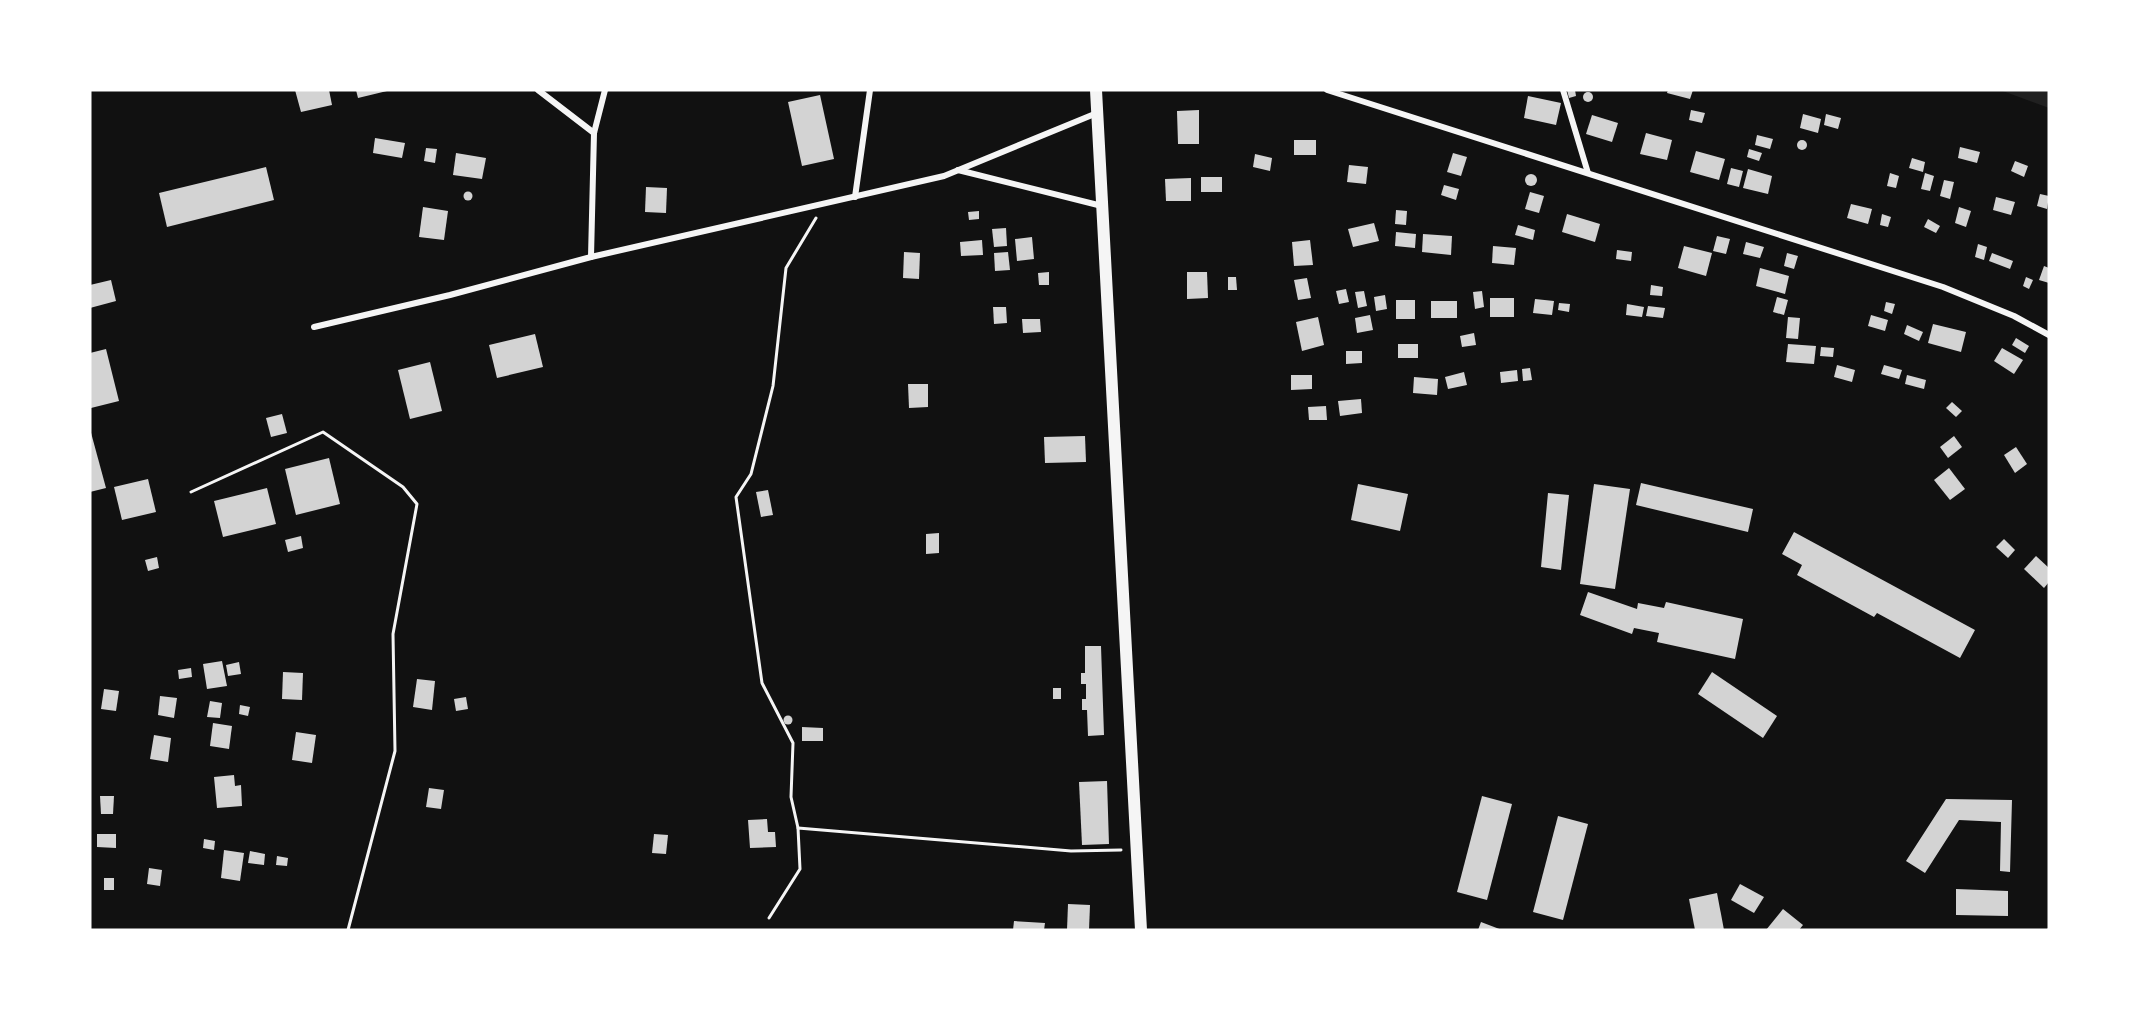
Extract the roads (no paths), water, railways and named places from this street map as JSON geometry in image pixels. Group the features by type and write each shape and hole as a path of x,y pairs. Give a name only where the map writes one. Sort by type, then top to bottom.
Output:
{"main road":[{"path":"1096,90 1141,930"}],"street":[{"path":"538,90 594,133"},
{"path":"591,257 594,133 605,90"},
{"path":"855,197 870,90"},
{"path":"1327,90 1943,287 2014,316 2049,335"},
{"path":"1563,90 1588,173"},
{"path":"314,327 450,295 591,257 944,176 1096,112"},
{"path":"958,170 1103,206"}]}
